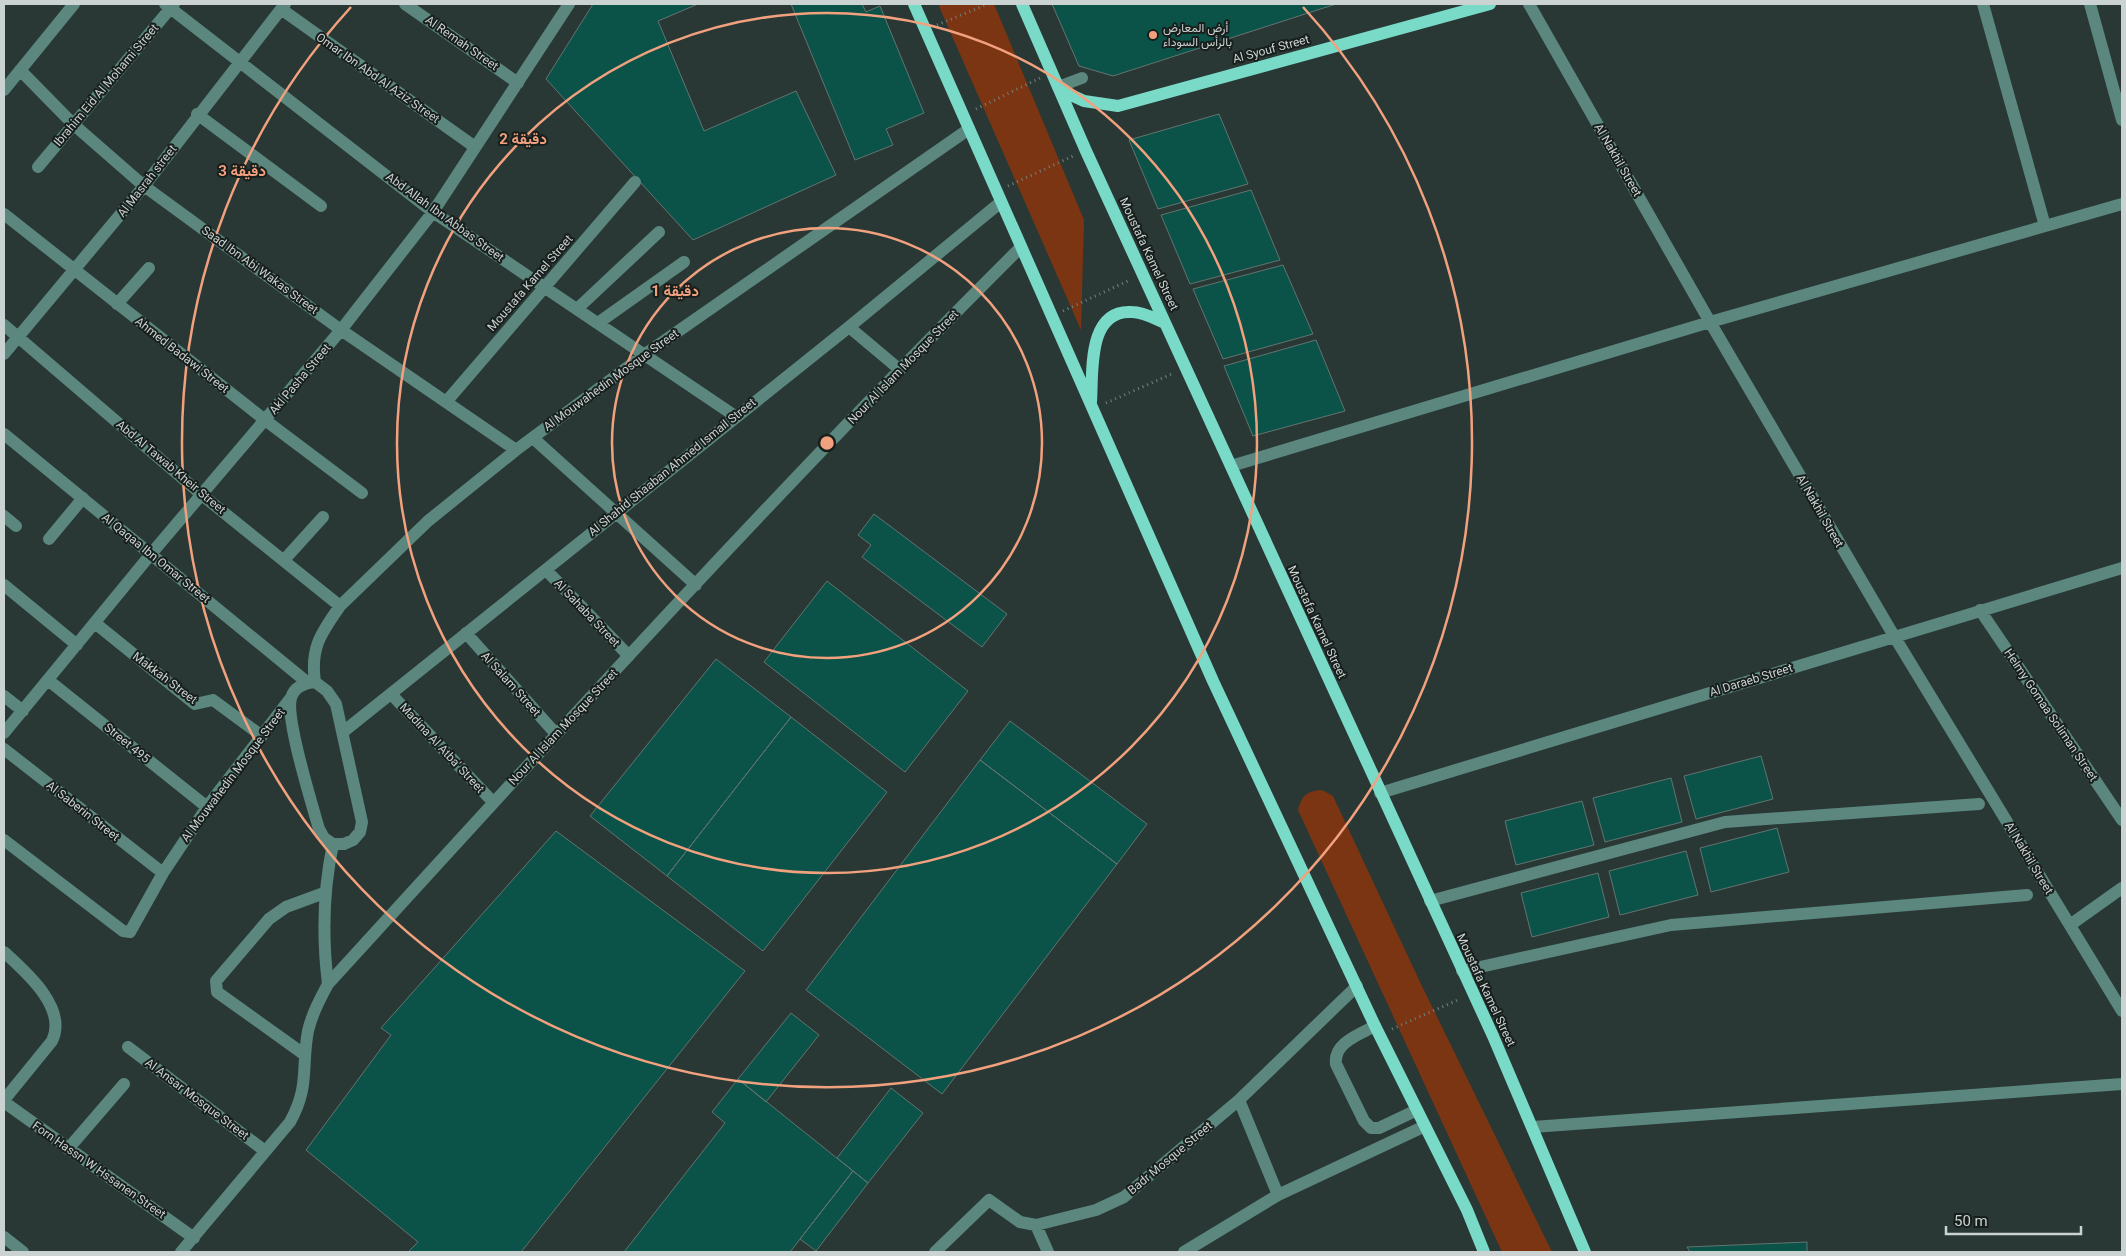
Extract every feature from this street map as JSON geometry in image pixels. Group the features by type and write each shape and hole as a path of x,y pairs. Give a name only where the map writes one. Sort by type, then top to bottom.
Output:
{"main road":[{"path":"914,4 1213,681 1378,1030 1467,1210 1484,1252"},
{"name":"Moustafa Kamel Street","path":"1022,4 1086,150 1533,1127 1585,1252"},
{"name":"Al Syouf Street","path":"1059,89 1097,104 1118,106 1490,4"},
{"path":"1091,407 1095,341 1106,321 1113,316 1130,311 1165,323"}],"street":[{"path":"4,90 74,4"},
{"name":"Al Remah Street","path":"405,4 518,83"},
{"name":"Akl Pasha Street","path":"4,733 151,554 341,330 433,212 569,4"},
{"name":"Al Nakhil Street","path":"1529,4 1710,322 1894,636 2122,1011"},
{"path":"1983,4 2044,226"},
{"path":"2090,4 2122,120"},
{"name":"Abd Allah Ibn Abbas Street","path":"170,5 433,212 735,416"},
{"name":"Ibrahim Eid Al Mohami Street","path":"38,167 170,5"},
{"name":"Al Masrah street","path":"4,354 144,186 239,60 283,6"},
{"name":"Omar Ibn Abd Al Aziz Street","path":"283,6 476,147"},
{"name":"Saad Ibn Abi Wakas Street","path":"20,70 73,124 144,186 341,330 516,450"},
{"path":"1059,89 1082,78"},
{"path":"198,114 321,206"},
{"name":"Al Mouwahedin Mosque Street","path":"4,840 123,932 133,930 163,873 207,807 290,699 293,692 300,686 312,682 312,664 319,637 340,606 428,521 516,450 644,355 969,129"},
{"name":"Moustafa Kamel Street","path":"446,402 635,182"},
{"name":"Al Shahid Shaaban Ahmed Ismail Street","path":"343,732 849,326 998,196"},
{"path":"1231,466 1710,322 2122,204"},
{"name":"Ahmed Badawi Street","path":"4,214 265,420 362,493"},
{"path":"577,309 659,232"},
{"name":"Nour Al Islam Mosque Street","path":"182,1252 290,1122 300,1104 305,1083 305,1055 308,1030 316,1006 328,984 629,656 899,369 1021,247"},
{"path":"598,323 684,262"},
{"path":"117,304 149,268"},
{"name":"Abd Al Tawab Kheir Street","path":"4,325 202,494 340,606"},
{"path":"849,326 899,369"},
{"name":"Al Qaqaa Ibn Omar Street","path":"4,434 312,682 328,691 336,704 362,822 360,832 353,840 344,844 333,844"},
{"path":"532,438 696,585"},
{"path":"49,539 83,498"},
{"path":"4,516 16,526"},
{"path":"284,560 323,517"},
{"name":"Al Daraeb Street","path":"1380,793 2122,568"},
{"name":"Al Sahaba Street","path":"546,570 629,656"},
{"path":"4,585 77,644"},
{"name":"Helmy Gomaa Soliman Street","path":"1980,610 2122,820"},
{"name":"Makkah Street","path":"95,623 195,704 213,700 262,736"},
{"name":"Al Salam Street","path":"466,633 556,734"},
{"name":"Street 495","path":"48,680 207,807"},
{"name":"Madina Al Atba' Street","path":"391,694 493,802"},
{"path":"4,696 23,711"},
{"path":"290,699 291,718 319,829 324,838 333,844 324,892 323,931 328,984"},
{"name":"Al Saberin Street","path":"4,749 163,873"},
{"path":"1430,900 1725,822 1979,804"},
{"path":"2070,925 2122,888"},
{"path":"305,1055 217,992 215,987 216,981 269,919 286,907 324,892"},
{"path":"1462,971 1672,925 2027,895"},
{"path":"4,952 30,977 49,1004 56,1019 57,1030 52,1040 4,1101"},
{"name":"Badr Mosque Street","path":"1036,1226 1096,1210 1124,1197 1239,1100 1357,986"},
{"path":"1378,1030 1341,1046 1336,1054 1336,1064 1367,1125 1375,1128 1417,1110"},
{"name":"Al Ansar Mosque Street","path":"128,1047 265,1151"},
{"path":"68,1148 124,1084"},
{"path":"1533,1127 2122,1084"},
{"path":"1239,1100 1278,1196"},
{"name":"Forn Hassn W Hssanen Street","path":"4,1101 194,1238"},
{"path":"1184,1252 1278,1196 1425,1126"},
{"path":"936,1252 989,1200 1020,1222 1036,1226 1048,1252"},
{"path":"4,1237 23,1252"}],"path":[{"path":"925,30 988,4"},
{"path":"963,115 1052,73"},
{"path":"998,196 1086,150"},
{"path":"1051,316 1143,274"},
{"path":"1091,407 1186,367"},
{"path":"1378,1030 1472,993"}],"shaded area":[{"path":"938,4 994,4 1084,220 1081,330"},
{"path":"1322,790 1333,796 1420,982 1552,1252 1502,1252 1298,810 1303,797 1312,791"}],"building":[{"path":"593,4 698,4 658,21 704,131 796,91 836,175 693,240 546,79"},
{"path":"791,4 862,4 866,12 880,6 924,113 886,129 893,145 855,160"},
{"name":"أرض المعارض بالرأس السوداء","path":"1052,4 1336,4 1113,76 1079,66"},
{"path":"1219,114 1248,184 1158,209 1129,140"},
{"path":"1251,190 1280,260 1190,284 1161,215"},
{"path":"1283,265 1313,334 1223,359 1193,289"},
{"path":"1316,340 1345,411 1253,436 1224,366"},
{"path":"874,514 1007,614 982,647 862,557 871,545 858,535"},
{"path":"827,581 968,691 905,772 764,662"},
{"path":"716,659 791,717 667,876 590,816"},
{"path":"791,717 887,792 763,951 667,876"},
{"path":"1010,721 1147,824 1117,864 980,760"},
{"path":"1761,756 1773,799 1696,819 1684,776"},
{"path":"980,760 1117,864 942,1094 806,990"},
{"path":"1671,778 1682,822 1605,842 1593,798"},
{"path":"1582,801 1594,845 1516,865 1505,821"},
{"path":"1777,828 1789,872 1711,892 1700,848"},
{"path":"556,831 745,971 521,1252 408,1252 418,1242 306,1150 391,1035 381,1028"},
{"path":"1686,851 1698,895 1620,915 1609,871"},
{"path":"1598,873 1609,917 1532,937 1521,893"},
{"path":"791,1013 819,1035 766,1102 738,1079"},
{"path":"738,1079 853,1171 790,1252 624,1252 725,1123 712,1112"},
{"path":"891,1088 923,1113 868,1183 837,1158"},
{"path":"853,1171 868,1183 816,1251 800,1239"},
{"path":"1807,1242 1807,1252 1690,1252 1687,1247"}],"place":[{"name":"أرض المعارض بالرأس السوداء","path":"1153,35"}]}
